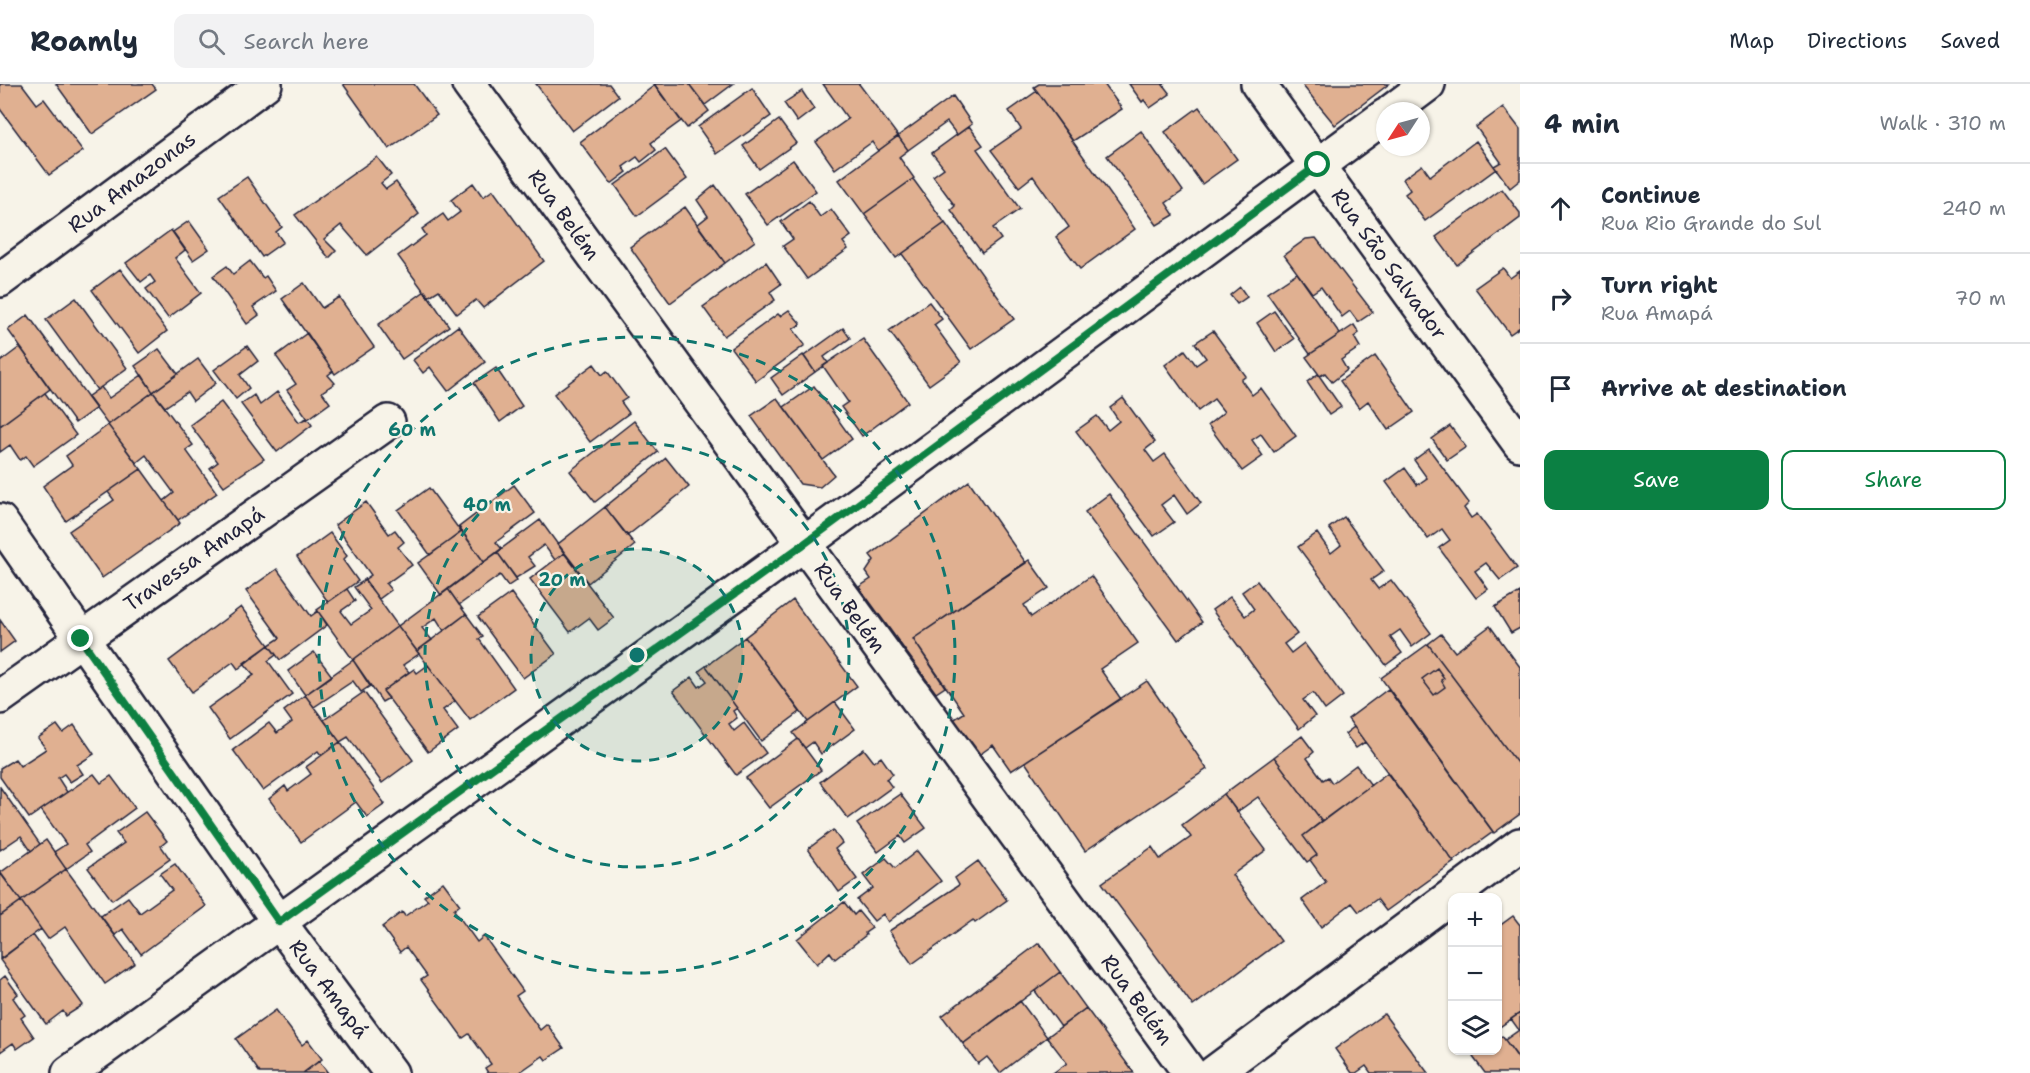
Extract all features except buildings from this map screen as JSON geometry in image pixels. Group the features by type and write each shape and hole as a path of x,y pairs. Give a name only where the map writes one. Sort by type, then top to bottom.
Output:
{"street":[{"name":"Rua Amazonas","path":"0,280 265,84"},
{"name":"Rua Belém","path":"469,84 1190,1073"},
{"name":"Rua São Salvador","path":"1258,84 1520,444"},
{"path":"1404,102 1428,84"},
{"path":"69,1073 804,544 1376,123"},
{"name":"Travessa Amapá","path":"0,697 387,422"},
{"name":"Rua Amapá","path":"0,521 279,922 391,1073"},
{"path":"1214,1073 1520,845"}],"route":[{"path":"81,639 279,922 804,544 1318,165"}]}
